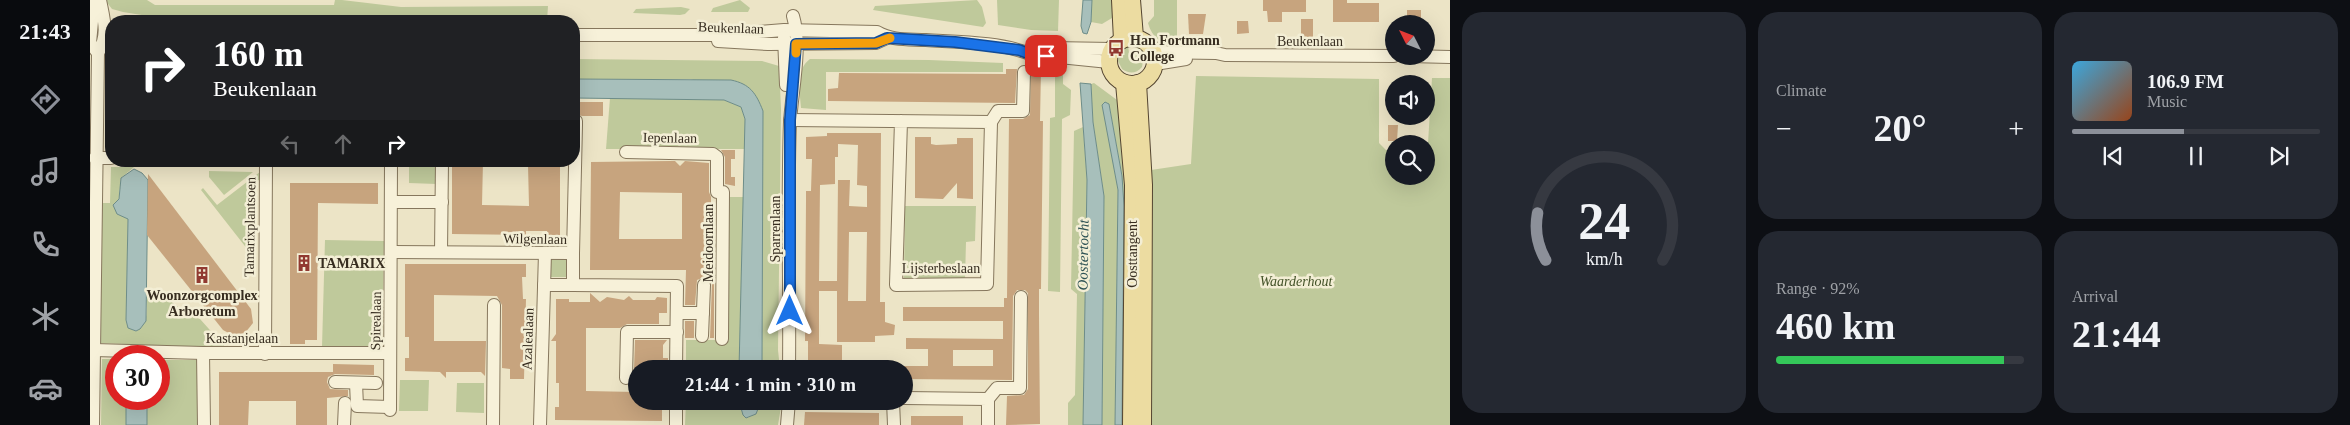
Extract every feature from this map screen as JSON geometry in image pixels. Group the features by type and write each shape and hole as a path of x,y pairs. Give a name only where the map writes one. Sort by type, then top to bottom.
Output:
{"main road":[{"path":"1119,47 1120,0"},
{"path":"1119,47 1148,44 1154,58 1149,76 1132,83 1114,75 1119,47 1132,0"},
{"name":"Oosttangent","path":"1131,425 1132,83"},
{"name":"Oosttangent","path":"1132,83 1144,185 1143,425"}],"street":[{"path":"94,0 90,40 98,53"},
{"path":"100,0 105,23"},
{"path":"790,16 790,30"},
{"name":"Beukenlaan","path":"580,35 720,35 790,30 877,32 887,38 955,42 1019,50 1031,47 1087,54 1119,47"},
{"name":"Sparrenlaan","path":"789,360 790,30"},
{"path":"90,34 105,36"},
{"path":"90,40 105,38"},
{"name":"Beukenlaan","path":"580,41 790,44 876,43 887,38"},
{"path":"92,419 95,158 93,130 98,53 105,42"},
{"name":"Beukenlaan","path":"1154,58 1216,58 1226,55 1385,56"},
{"path":"1435,56 1450,56"},
{"path":"790,120 991,122 998,111 1023,111 1024,72"},
{"name":"Lijsterbeslaan","path":"901,121 896,285 987,284 991,122"},
{"name":"Iepenlaan","path":"626,152 713,154"},
{"name":"Meidoornlaan","path":"713,154 717,158 718,192 723,192 722,339"},
{"path":"95,158 105,158"},
{"name":"Tamarixplantsoen","path":"265,354 266,167"},
{"name":"Spirealaan","path":"356,383 357,406 390,408 391,167"},
{"path":"441,252 442,167"},
{"path":"573,253 574,167"},
{"path":"392,202 442,202"},
{"name":"Wilgenlaan","path":"392,252 573,253 573,285"},
{"name":"Azalealaan","path":"540,425 546,253"},
{"path":"544,285 677,286 676,360"},
{"path":"702,336 704,285"},
{"path":"988,425 988,399 997,388 1020,388 1021,297"},
{"path":"493,425 494,305"},
{"path":"677,313 703,313"},
{"path":"626,378 626,332 676,332"},
{"name":"Kastanjelaan","path":"94,350 265,354 390,354"},
{"path":"203,353 204,425"},
{"path":"335,382 376,383"},
{"path":"913,398 988,399"},
{"path":"344,404 344,425"},
{"path":"676,410 676,425"},
{"path":"787,425 788,410"},
{"path":"894,410 894,425"}],"green space":[{"path":"105,0 147,0 155,5 334,5 335,0 342,0 401,7 548,6 547,15 142,15 112,9"},
{"path":"740,0 750,8 748,12 711,12 713,8"},
{"path":"977,0 982,7 986,23 983,27 873,10 875,6"},
{"path":"997,0 1059,0 1058,31 1031,30 998,25"},
{"path":"1092,0 1112,0 1114,12 1112,13 1112,18 1102,24 1091,22"},
{"path":"1154,0 1177,0 1177,45 1162,42 1152,33 1148,23 1154,16"},
{"path":"681,7 690,9 685,14 680,15 633,13 636,9"},
{"path":"1128,45 1130,61 1134,60 1138,47 1144,55 1142,67 1135,72 1127,72 1122,69 1118,61 1120,52"},
{"path":"580,59 762,61 779,66 781,109 779,360 762,360 763,111 691,79 580,79"},
{"path":"810,59 1003,63 1003,72 826,72 826,110 801,108 800,75 805,64"},
{"path":"1055,71 1063,72 1063,84 1071,90 1070,115 1062,119 1060,292 1048,291 1050,118 1055,117"},
{"name":"Waarderhout","path":"1196,76 1379,79 1379,143 1385,149 1385,185 1435,185 1435,135 1429,135 1429,125 1435,125 1435,78 1450,78 1450,425 1148,425 1150,195 1153,195 1151,170 1191,164"},
{"path":"1094,83 1117,100 1118,107 1121,106 1130,185 1127,425 1122,425 1122,176 1109,104 1112,154 1118,190 1115,425 1102,425 1104,196 1093,122 1091,84"},
{"path":"610,98 724,100 741,107 745,119 745,149 606,149"},
{"path":"1083,127 1087,180 1083,425 1068,425 1068,403 1075,395 1077,294 1071,289 1074,131"},
{"path":"111,167 134,167 121,178 117,214 128,218 126,320 128,328 136,331 144,323 147,313 146,289 166,298 185,314 200,319 226,348 100,343 100,203 110,203"},
{"path":"409,167 437,167 437,184 409,183"},
{"path":"209,171 253,172 224,195 209,177"},
{"path":"260,172 260,180 251,181 251,259 245,253 248,250 201,190 203,188 217,205"},
{"path":"722,197 744,197 739,360 686,360 686,340 721,340"},
{"path":"905,206 976,206 975,241 966,242 965,279 904,279"},
{"path":"325,240 384,241 382,347 322,347"},
{"path":"549,256 566,256 566,277 548,277"},
{"path":"102,359 105,359 105,410 126,410 126,425 101,425"},
{"path":"170,360 200,360 199,425 147,425 147,410 170,410"},
{"path":"400,380 429,380 428,411 399,411"},
{"path":"457,383 484,383 484,413 456,412"},
{"path":"686,410 742,410 743,415 747,418 756,414 758,410 780,410 778,425 685,425"}],"water":[{"path":"1083,0 1092,0 1091,22 1087,34 1083,33 1081,26"},
{"path":"580,79 731,80 743,84 755,94 763,111 762,360 739,360 745,119 741,107 724,100 580,98"},
{"path":"1080,83 1091,84 1093,122 1104,196 1102,425 1083,425 1087,180"},
{"path":"1105,102 1109,104 1122,176 1124,206 1122,425 1115,425 1118,190 1102,105"},
{"path":"134,169 142,173 148,180 146,321 136,331 128,328 126,320 128,219 117,214 113,205 119,199 121,178"},
{"path":"126,410 147,410 147,425 126,425"},
{"path":"742,410 758,410 756,414 746,418"}],"building":[{"path":"1263,0 1306,0 1306,12 1282,12 1282,22 1268,22 1267,11 1263,11"},
{"path":"1333,0 1347,0 1347,3 1379,3 1379,22 1333,22"},
{"path":"1407,10 1421,10 1421,15 1407,15"},
{"path":"1188,14 1206,14 1203,34 1189,34"},
{"path":"1301,19 1313,19 1313,37 1301,37"},
{"path":"1237,21 1248,21 1249,33 1237,34"},
{"path":"1006,69 1017,69 1015,103 828,101 828,89 838,88 839,73 1006,74"},
{"path":"1031,69 1041,69 1040,121 1043,121 1041,289 1039,289 1040,424 1006,425 1007,396 1024,395 1028,389 1028,293 1025,290 1017,290 1013,296 1012,380 913,379 913,366 928,366 928,349 906,349 906,338 1003,339 1003,321 903,321 903,307 1004,307 1004,298 1007,298 1009,119 1023,119 1030,115","holes":["953,350 993,350 993,366 953,366"]},
{"path":"580,102 603,102 603,116 580,115"},
{"path":"1388,125 1398,125 1397,135 1388,135"},
{"path":"827,133 881,133 880,302 885,302 885,322 895,325 894,335 875,336 875,342 837,342 837,291 819,291 819,344 842,345 842,360 808,360 808,341 805,341 806,191 811,191 812,159 806,159 806,137 827,136","holes":["838,144 858,145 857,185 867,186 867,207 849,206 850,180 838,180 837,281 819,281 820,185 835,184 835,157 838,157","849,232 867,232 866,301 848,301"]},
{"path":"915,137 931,137 931,144 936,145 957,144 957,138 973,138 973,199 957,198 957,183 943,199 915,198"},
{"path":"721,150 735,150 735,159 731,159 731,177 735,177 735,186 725,184 725,157"},
{"path":"675,161 680,166 685,161 709,163 711,281 705,277 697,280 695,305 685,305 686,270 590,270 591,162","holes":["620,192 682,193 682,239 619,239"]},
{"path":"452,167 483,167 482,205 529,206 528,167 560,167 560,235 547,235 547,231 526,231 526,235 452,234"},
{"path":"148,174 251,309 253,323 245,333 234,336 223,330 147,235"},
{"name":"TAMARIX","path":"290,183 378,183 378,204 318,203 317,340 305,340 305,344 290,344"},
{"path":"405,264 526,264 526,277 522,277 523,299 526,299 524,379 510,379 510,369 502,368 502,305 497,296 434,295 434,341 486,341 485,376 481,372 446,372 446,378 440,372 405,371 405,358 409,358 409,337 405,337"},
{"path":"712,283 714,283 714,338 710,338"},
{"path":"590,293 600,302 607,297 624,300 629,296 633,300 655,300 657,297 667,298 667,313 659,313 659,324 627,324 620,328 586,328 586,391 628,392 628,410 662,410 662,421 555,420 555,407 559,407 559,383 556,383 556,341 551,341 556,334 556,299 569,299 569,302 590,302"},
{"path":"685,321 694,321 694,338 685,338"},
{"path":"635,340 667,340 663,345 663,358 668,358 668,360 634,360"},
{"path":"333,364 374,365 374,375 335,374 328,377 327,382 330,389 348,390 348,396 327,398 327,425 296,425 296,401 249,401 248,425 219,425 219,372 333,372"},
{"path":"805,412 879,413 879,425 804,425"},
{"path":"911,416 963,416 963,425 911,425"}],"slow traffic":[{"path":"796,53 796,44 876,43 890,38"}],"place":[{"name":"Han Fortmann College","path":"1116,48"},
{"name":"TAMARIX","path":"304,263"},
{"name":"Woonzorgcomplex Arboretum","path":"202,275"}],"route":[{"path":"790,311 790,120 793,103 796,44 876,43 887,38 955,42 1019,50 1030,54 1046,56"}],"water label":[{"name":"Oostertocht","path":"1083,255"}]}
